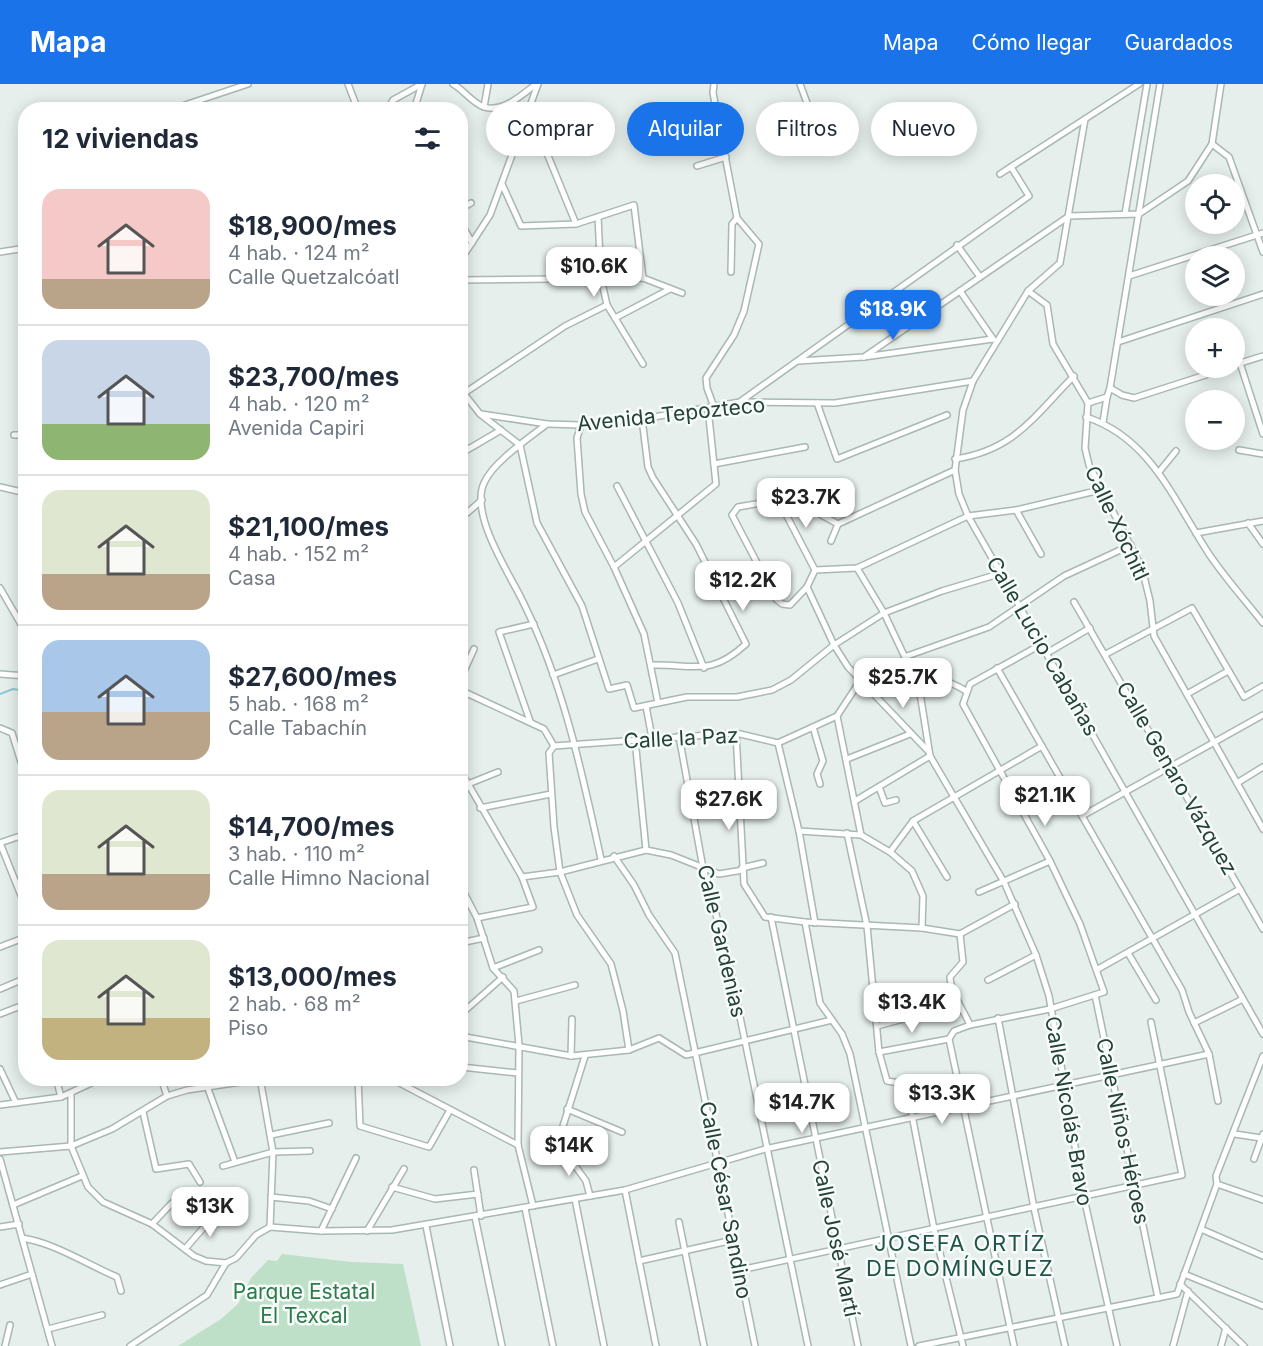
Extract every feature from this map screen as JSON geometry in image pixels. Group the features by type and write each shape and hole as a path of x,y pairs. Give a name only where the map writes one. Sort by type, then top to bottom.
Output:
{"street":[{"path":"195,102 248,84"},
{"path":"348,84 355,102"},
{"path":"392,102 422,84"},
{"path":"416,102 422,84"},
{"path":"453,84 484,107 505,105 537,84"},
{"path":"484,107 488,84"},
{"path":"532,102 537,84"},
{"path":"614,567 645,539 716,484 711,408 706,378 734,335 744,311 759,243 736,218 713,93 714,84"},
{"path":"800,84 807,102"},
{"path":"1000,174 1139,84"},
{"path":"1125,214 1147,84"},
{"path":"1103,422 1160,84"},
{"path":"864,357 1069,216 1139,214 1188,181 1212,144 1221,84"},
{"name":"Calle Lucio Cabañas","path":"1085,119 1060,263 1028,291 994,340 973,381 963,410 955,459 960,494 968,516 1243,999 1262,1025 1263,1034"},
{"path":"1212,144 1229,157 1260,234 1263,252"},
{"path":"468,249 490,215 513,156"},
{"path":"548,156 576,224"},
{"path":"697,166 726,157"},
{"path":"740,402 957,245 1029,196 1011,167"},
{"path":"502,184 521,226 576,224 634,205 643,278"},
{"path":"598,217 601,278 608,305 643,364"},
{"path":"732,272 732,224 736,218"},
{"path":"1129,276 1260,234"},
{"path":"468,236 472,243"},
{"path":"957,245 980,278"},
{"path":"0,252 18,249"},
{"path":"468,280 643,278 682,292"},
{"path":"615,318 670,289"},
{"path":"797,361 864,357 994,340 960,291"},
{"path":"1028,291 1047,305 1050,336 1088,403 1107,398"},
{"path":"1118,342 1263,294"},
{"path":"468,392 565,326 608,305"},
{"path":"1245,362 1263,356"},
{"path":"955,459 978,456 1003,445 1074,376"},
{"path":"1110,388 1122,395 1134,398 1196,378"},
{"path":"1242,378 1263,434"},
{"name":"Avenida Tepozteco","path":"482,500 483,484 518,444 547,424 581,425 642,419 740,402 835,403 973,381"},
{"path":"468,401 480,414 518,444 537,523 575,592 609,689 627,685 634,708 687,697 737,697 772,690 802,672 834,645 884,613 942,591 1002,573"},
{"path":"817,403 837,459 947,416"},
{"name":"Calle Xóchitl","path":"1088,403 1085,448 1089,465 1100,490 1131,545 1145,579 1152,627 1159,645 1261,821 1263,829"},
{"path":"480,414 547,424"},
{"path":"1086,417 1103,422 1141,449 1159,472 1196,533 1263,623"},
{"path":"642,419 650,472 660,491 677,513 746,644 720,664 704,668 651,665"},
{"path":"581,425 577,438 580,494 585,512 614,567 644,634 658,703"},
{"path":"468,449 501,430"},
{"path":"714,464 805,447"},
{"path":"1239,450 1263,454"},
{"path":"1159,472 1176,451"},
{"path":"831,541 838,524 956,470"},
{"path":"617,486 673,593 704,668"},
{"path":"0,487 18,491"},
{"path":"815,570 857,568 968,516 1017,510 1100,490"},
{"path":"815,570 807,587 790,605 782,604 776,599 732,515 738,507 790,498 838,524"},
{"path":"778,499 815,570"},
{"path":"468,512 482,500"},
{"path":"482,500 486,528 534,624 577,745 601,859"},
{"path":"1017,510 1041,554"},
{"path":"1196,533 1263,521"},
{"path":"1248,523 1263,544"},
{"path":"907,656 989,627 1020,604 1080,567 1131,545"},
{"path":"857,568 907,656 920,689 930,755"},
{"path":"807,587 834,645 860,681 930,755"},
{"path":"0,588 18,618"},
{"name":"Calle Genaro Vázquez","path":"1074,602 1263,929"},
{"path":"1106,654 1152,627 1192,608 1244,697 1263,686"},
{"path":"530,721 499,633 534,624"},
{"path":"1047,653 1090,628"},
{"path":"1042,644 970,684 963,704 1050,861 1080,924 1098,969 1240,889"},
{"path":"468,662 474,649"},
{"path":"553,675 598,658"},
{"path":"997,668 1182,990 1209,1054 1218,1101"},
{"path":"1187,694 1228,671"},
{"path":"0,674 18,675"},
{"path":"0,679 8,674"},
{"path":"920,689 935,679 946,678 966,691"},
{"path":"815,923 799,831 778,743 837,716 860,681"},
{"path":"468,694 544,729 554,746 549,753 560,872 578,915 611,964 624,1011 629,1050"},
{"path":"646,706 652,738"},
{"path":"1082,816 1263,715"},
{"path":"837,716 861,835"},
{"path":"813,727 823,761 817,774 820,784"},
{"path":"0,728 12,733 18,752"},
{"path":"736,733 744,884 768,917 815,923 922,928 960,934 1015,904"},
{"name":"Calle la Paz","path":"554,746 736,733 778,743"},
{"path":"847,759 910,734"},
{"name":"Calle Gardenias","path":"679,736 704,868 727,954 765,1149 808,1346"},
{"path":"635,739 646,849"},
{"path":"890,852 913,821 1042,746"},
{"path":"855,801 930,755"},
{"name":"Calle Nicolás Bravo","path":"930,755 955,795 1015,904 1036,955 1049,996 1084,1198 1117,1346"},
{"path":"1237,783 1263,767"},
{"path":"477,918 532,907 522,877 468,784 498,772"},
{"path":"879,787 885,803 896,800"},
{"path":"480,808 551,794"},
{"path":"913,821 947,877"},
{"path":"799,831 861,835 890,852 912,872 923,896 922,928"},
{"path":"847,833 867,926 879,1052 887,1082 906,1084 915,1119 934,1229 963,1346"},
{"path":"18,837 0,843 18,888"},
{"path":"522,877 560,872 601,859 646,849 670,855 719,874 763,863"},
{"name":"Calle César Sandino","path":"614,856 634,885 648,915 675,953 755,1346"},
{"path":"979,892 1050,861"},
{"path":"468,901 477,918 493,968 514,991 519,1045 518,1146 532,1206"},
{"name":"Calle José Martí","path":"768,917 858,1346"},
{"path":"805,922 816,991 824,1011 842,1034 850,1054 911,1346"},
{"path":"960,934 963,962 950,977 951,989 961,1002 970,1025"},
{"path":"468,941 484,938"},
{"path":"0,947 18,940"},
{"path":"493,968 540,950"},
{"path":"1128,953 1156,1000"},
{"path":"988,980 1036,955"},
{"name":"Calle Niños Héroes","path":"1098,969 1104,992 1095,995 1158,1298"},
{"path":"468,1008 503,977"},
{"path":"0,989 18,981"},
{"path":"516,1001 575,985"},
{"path":"876,1006 951,989"},
{"path":"1014,1346 985,1218 949,1039 954,1031 970,1025 1050,1009 1095,995"},
{"path":"1194,1023 1243,999"},
{"path":"0,1014 18,1007"},
{"path":"877,1026 907,1018"},
{"path":"998,1018 1034,1208 1065,1346"},
{"path":"571,1056 572,1019"},
{"path":"468,1037 571,1056 629,1050 659,1038 686,1055 832,1020"},
{"path":"740,1270 788,1258 1084,1198 1182,1175 1151,1022"},
{"path":"879,1052 949,1039"},
{"path":"71,1094 71,1146 88,1187 104,1202 152,1224 206,1262 226,1263 236,1258 256,1235 270,1227 321,1231 367,1231 426,1226 625,1190 765,1149 915,1119 1209,1054"},
{"path":"585,1056 558,1142 586,1181 590,1196"},
{"path":"919,1346 1177,1294 1217,1184 1216,1176 1235,1134 1263,1056"},
{"path":"468,1068 518,1073"},
{"path":"0,1069 16,1103"},
{"path":"58,1086 61,1097"},
{"path":"0,1106 61,1097 86,1086"},
{"path":"164,1086 167,1096"},
{"path":"0,1152 71,1146 143,1112 167,1096 207,1086 235,1162"},
{"path":"261,1086 273,1152 270,1227"},
{"path":"358,1086 360,1126 429,1147 450,1110"},
{"path":"405,1086 518,1146"},
{"path":"567,1109 622,1132"},
{"path":"143,1112 156,1169 189,1164 200,1182"},
{"path":"271,1135 329,1123"},
{"path":"1235,1134 1262,1136 1254,1159"},
{"path":"223,1166 273,1152 310,1151"},
{"path":"321,1231 356,1158"},
{"path":"0,1159 52,1346"},
{"path":"367,1231 404,1169"},
{"path":"474,1170 478,1194 478,1216 502,1346"},
{"path":"13,1205 82,1176"},
{"path":"1217,1184 1263,1200"},
{"path":"392,1187 435,1199 478,1194"},
{"path":"625,1190 656,1346"},
{"path":"152,1224 172,1203 181,1208 191,1195"},
{"path":"271,1197 309,1201 332,1209"},
{"path":"574,1199 604,1346"},
{"path":"525,1208 553,1346"},
{"path":"185,1248 218,1211"},
{"path":"679,1222 704,1346"},
{"path":"0,1227 19,1224"},
{"path":"426,1226 450,1346"},
{"path":"1200,1229 1263,1256"},
{"path":"22,1238 43,1241 80,1262 117,1277 121,1291"},
{"path":"639,1261 733,1240"},
{"path":"130,1346 207,1294 226,1263"},
{"path":"0,1285 32,1274"},
{"path":"1184,1274 1263,1306"},
{"path":"1180,1284 1244,1346"},
{"path":"1173,1346 1188,1292"},
{"path":"48,1329 102,1315"},
{"path":"5,1346 10,1325"},
{"path":"1221,1346 1226,1328"}],"green space":[{"name":"Parque Estatal El Texcal","path":"282,1254 352,1262 403,1264 421,1346 178,1346 221,1319 238,1304 251,1278 268,1260 277,1261"}],"waterway":[{"path":"0,694 13,689 18,690"}],"district":[{"name":"JOSEFA ORTÍZ DE DOMÍNGUEZ","path":"960,1256"}]}
